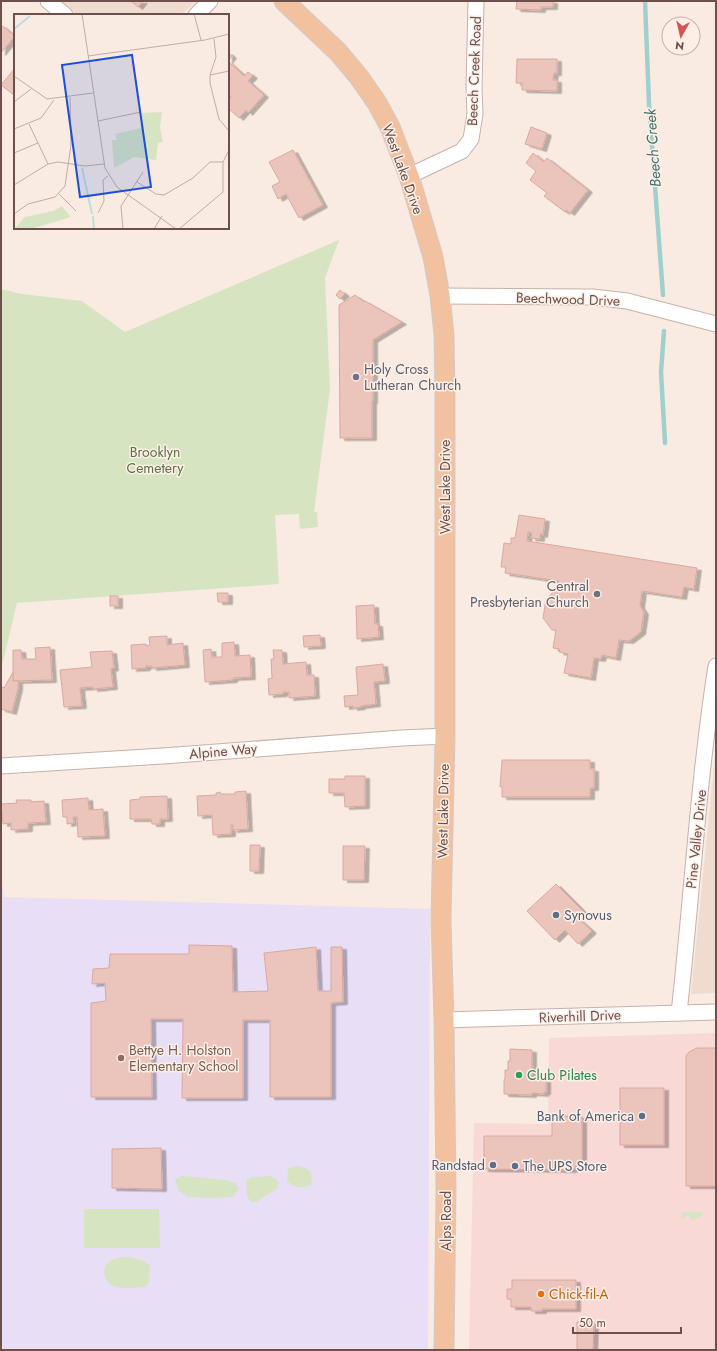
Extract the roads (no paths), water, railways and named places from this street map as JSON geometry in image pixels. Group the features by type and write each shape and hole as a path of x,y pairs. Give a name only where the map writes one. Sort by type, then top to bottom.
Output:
{"main road":[{"name":"West Lake Drive","path":"284,1 338,52 359,77 390,127 409,176 433,257 440,296 444,335 445,397 445,736 441,920 444,1020"},
{"name":"Alps Road","path":"444,1020 446,1228 444,1350"}],"street":[{"path":"48,1 64,14"},
{"path":"197,14 210,1"},
{"name":"Beech Creek Road","path":"409,176 462,151 471,139 475,114 474,87 476,1"},
{"name":"Beechwood Drive","path":"440,296 600,298 627,301 716,324"},
{"name":"Pine Valley Drive","path":"679,1013 692,864 716,666"},
{"name":"Alpine Way","path":"1,766 445,736"},
{"name":"Riverhill Drive","path":"444,1020 716,1012"}],"waterway":[{"name":"Beech Creek","path":"645,1 649,104 663,295"},
{"name":"Beech Creek","path":"664,331 661,372 665,443"}],"place":[{"name":"Holy Cross Lutheran Church","path":"356,377"},
{"name":"Central Presbyterian Church","path":"597,594"},
{"name":"Synovus","path":"556,915"},
{"name":"Bettye H. Holston Elementary School","path":"121,1058"},
{"name":"Club Pilates","path":"519,1075"},
{"name":"Bank of America","path":"642,1116"},
{"name":"Randstad","path":"493,1165"},
{"name":"The UPS Store","path":"515,1166"},
{"name":"Chick-fil-A","path":"541,1294"}],"park label":[{"name":"Brooklyn Cemetery","path":"155,460"}]}
